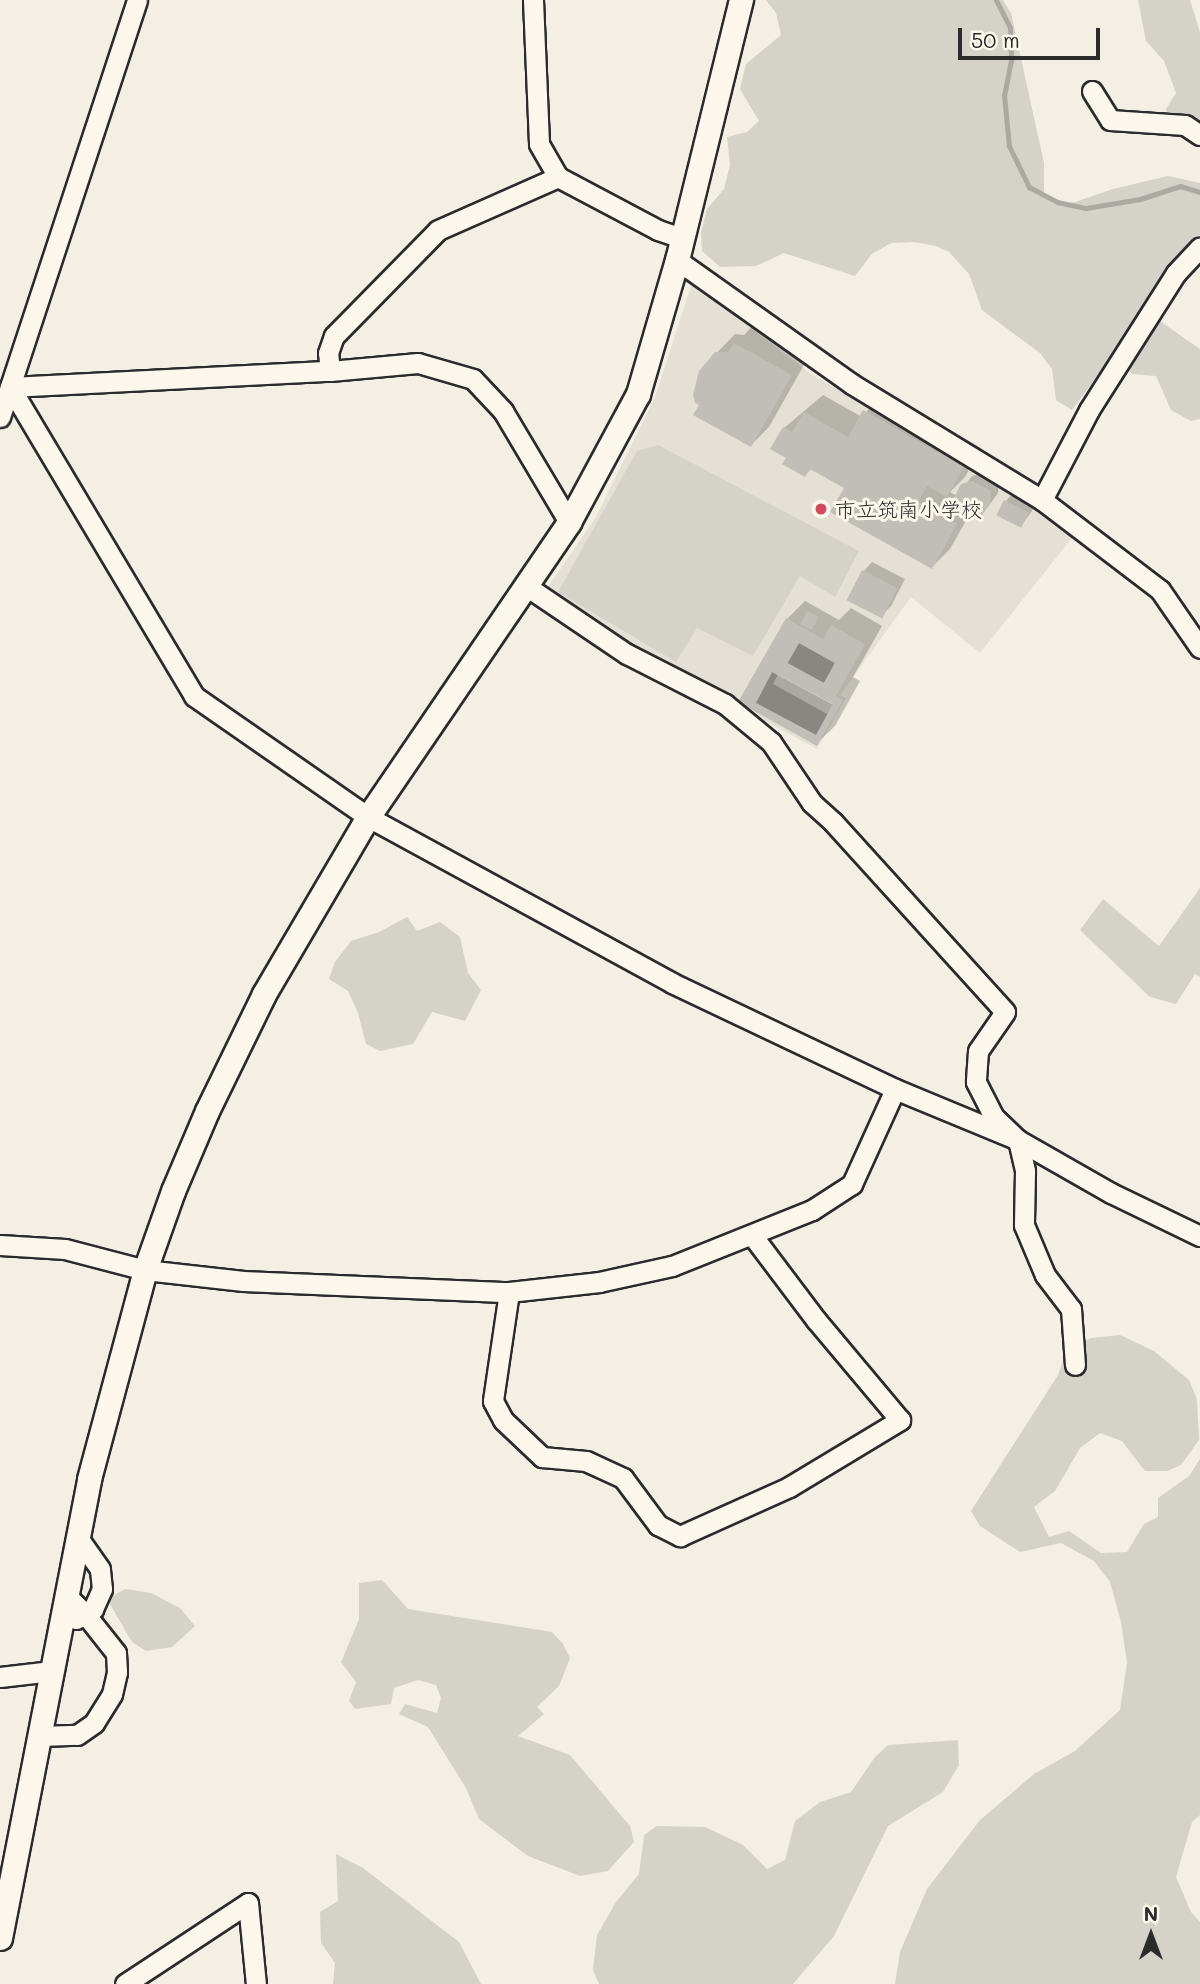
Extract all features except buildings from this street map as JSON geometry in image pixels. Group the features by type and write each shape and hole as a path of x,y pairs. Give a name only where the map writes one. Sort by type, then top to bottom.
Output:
{"street":[{"path":"0,417 137,0"},
{"path":"533,0 539,144 558,177 658,230 852,384 1042,500 1160,590 1200,648"},
{"path":"0,1938 89,1479 145,1270 207,1111 264,994 368,817 569,522 638,394 679,249 741,0"},
{"path":"1092,91 1110,120 1185,125 1200,135"},
{"path":"330,371 328,353 334,336 438,230 558,177"},
{"path":"1042,500 1089,410 1176,273 1200,247"},
{"path":"6,393 418,363 473,379 503,411 569,522"},
{"path":"6,393 194,696 368,817 672,984 895,1089 1018,1140 1111,1193 1200,1237"},
{"path":"526,586 627,654 725,704 771,742 811,803 833,822 1005,1012 978,1051 976,1082 994,1117 1018,1140 1025,1171 1024,1225 1045,1275 1071,1309 1075,1365"},
{"path":"0,1245 65,1249 145,1270 243,1281 509,1292 599,1282 672,1266 812,1210 852,1184 895,1089"},
{"path":"509,1292 493,1401 503,1419 542,1457 586,1461 623,1478 658,1525 680,1536 789,1487 900,1419 816,1320 752,1235"},
{"path":"61,1624 86,1615 99,1599 100,1569 78,1538"},
{"path":"40,1736 77,1735 94,1723 112,1694 117,1672 116,1654 86,1615 66,1596"},
{"path":"0,1677 52,1671"},
{"path":"125,1984 248,1903 256,1984"}],"shaded area":[{"path":"766,0 1003,0 1011,13 1044,163 1044,197 1056,205 1075,202 1113,189 1168,176 1200,183 1200,236 1147,306 1164,324 1200,349 1200,419 1191,421 1171,410 1156,376 1132,374 1115,352 1072,410 1056,400 1052,369 1040,353 982,310 969,274 949,252 936,246 914,242 891,243 872,254 855,276 784,253 756,266 720,267 702,251 701,232 707,209 724,189 730,165 727,137 747,132 759,121 740,89 746,64 781,35 776,13"},
{"path":"1138,0 1190,0 1200,32 1200,143 1171,133 1166,109 1176,93 1164,61 1146,41"},
{"name":"市立筑南小学校","path":"692,283 808,372 1030,501 1076,533 980,653 911,597 840,695 846,698 817,749 608,636 545,591 596,517 655,397"},
{"path":"658,445 859,551 835,597 800,576 753,656 697,628 676,662 558,592 637,451"},
{"path":"799,643 835,663 824,683 788,663"},
{"path":"772,672 833,704 816,735 756,703"},
{"path":"1200,888 1200,977 1195,974 1176,1004 1150,997 1080,930 1103,899 1159,946"},
{"path":"407,917 417,931 440,922 460,937 468,973 481,990 465,1021 432,1012 413,1044 380,1051 366,1044 358,1013 348,991 329,979 335,962 351,941 379,932"},
{"path":"1120,1335 1154,1351 1189,1380 1197,1399 1199,1440 1181,1465 1167,1471 1145,1471 1122,1441 1100,1433 1080,1448 1055,1491 1034,1507 1049,1537 1069,1531 1101,1553 1127,1552 1144,1524 1158,1517 1158,1498 1189,1476 1200,1459 1200,1815 1192,1822 1176,1877 1191,1912 1200,1922 1200,1984 895,1984 900,1952 927,1889 980,1820 1034,1774 1075,1751 1120,1710 1127,1663 1121,1622 1110,1582 1094,1561 1061,1543 1020,1552 980,1526 971,1511 1058,1375 1068,1348 1091,1338"},
{"path":"382,1580 408,1609 552,1632 563,1644 570,1658 559,1686 537,1707 544,1714 518,1736 570,1755 630,1826 634,1842 608,1871 580,1876 528,1856 479,1819 466,1788 428,1727 399,1714 405,1704 437,1713 441,1698 436,1685 418,1680 394,1688 391,1704 355,1709 349,1701 356,1682 341,1662 359,1619 359,1583"},
{"path":"125,1589 151,1593 180,1608 195,1626 172,1647 146,1651 132,1642 107,1599"},
{"path":"958,1740 959,1765 943,1792 888,1826 834,1936 793,1984 599,1984 593,1970 597,1935 616,1902 639,1874 644,1835 657,1826 705,1827 743,1845 767,1869 785,1860 795,1821 820,1802 851,1792 875,1757 888,1745"},
{"path":"336,1854 363,1868 459,1942 481,1984 333,1984 335,1963 321,1943 320,1912 338,1901"}],"waterway":[{"path":"996,0 1010,28 1011,60 1004,95 1009,146 1029,187 1057,202 1086,208 1140,199 1180,186 1200,192"}],"place":[{"name":"市立筑南小学校","path":"821,509"}]}
